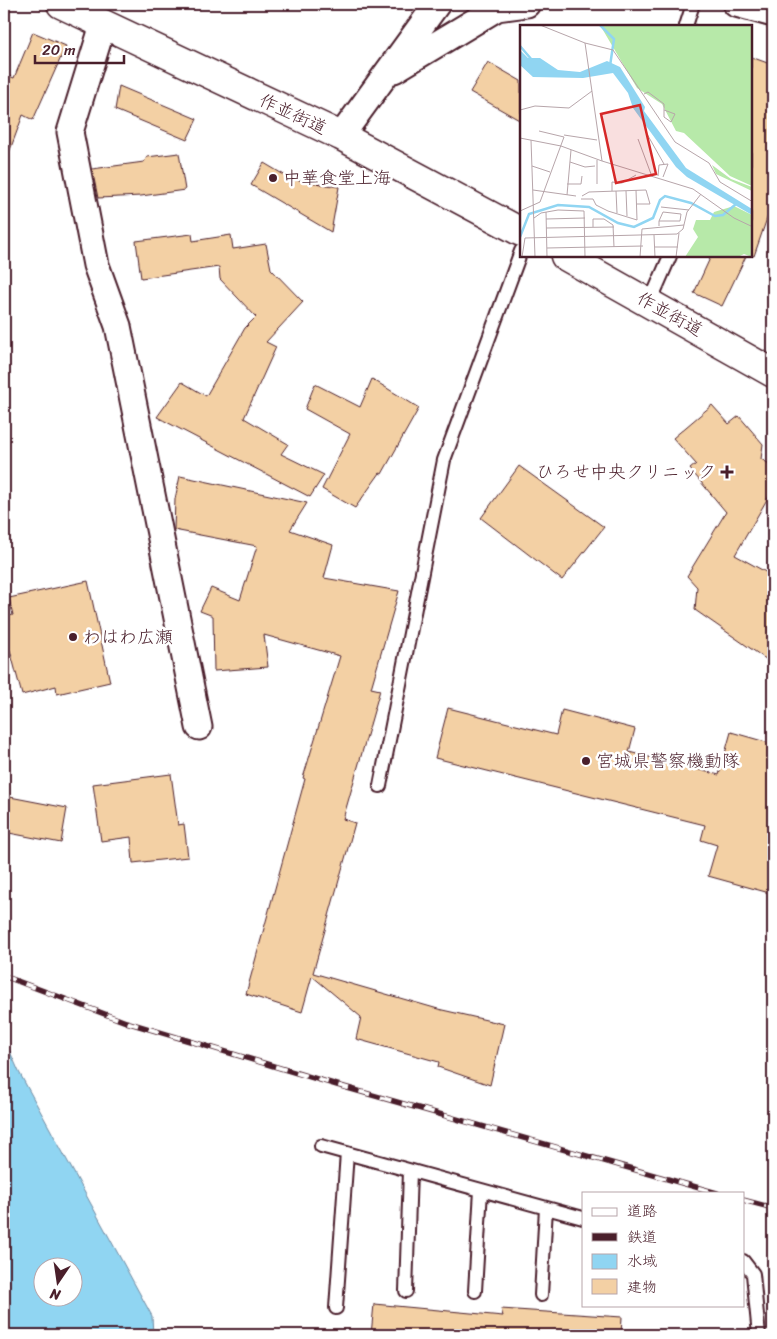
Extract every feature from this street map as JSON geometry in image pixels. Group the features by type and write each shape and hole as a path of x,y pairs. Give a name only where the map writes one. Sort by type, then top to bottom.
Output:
{"street":[{"name":"作並街道","path":"61,4 341,136 520,231"},
{"path":"341,136 437,4"},
{"path":"385,76 497,8 527,4"},
{"path":"736,4 773,14"},
{"path":"103,25 70,132 96,265 118,326 199,727"},
{"name":"作並街道","path":"570,258 773,373"}],"lane":[{"path":"686,25 693,4"},
{"path":"380,786 444,460 520,254"},
{"path":"650,302 669,258"},
{"path":"321,1146 582,1218"},
{"path":"336,1308 347,1153"},
{"path":"406,1291 410,1171"},
{"path":"475,1291 481,1190"},
{"path":"541,1295 546,1208"},
{"path":"744,1262 753,1274 760,1335"}],"water":[{"path":"4,1038 19,1072 152,1316 153,1335 4,1335"}],"building":[{"path":"33,32 66,46 33,120 23,115 7,158 4,158 4,74 14,78"},
{"path":"752,57 773,65 773,201 754,256 752,255"},
{"path":"488,62 520,80 520,120 470,92"},
{"path":"119,86 197,119 187,140 115,110"},
{"path":"179,153 185,190 141,196 98,198 92,169 144,162 147,157"},
{"path":"264,163 291,179 339,187 331,232 251,185"},
{"path":"192,234 193,241 231,235 233,249 266,244 271,269 303,302 266,342 276,347 244,418 288,444 281,454 324,475 310,497 157,417 182,382 206,396 245,328 256,317 220,279 219,267 141,278 136,241"},
{"path":"710,258 745,258 722,306 694,293"},
{"path":"372,379 419,408 382,474 380,473 355,508 322,489 350,434 305,409 315,384 360,407"},
{"path":"712,405 729,424 739,416 763,444 761,459 773,466 773,489 735,555 773,576 773,664 695,610 697,587 687,576 726,512 690,469 696,464 673,438"},
{"path":"519,466 604,527 562,580 481,518"},
{"path":"180,476 307,503 290,530 333,545 324,578 399,591 371,688 380,690 343,819 355,823 313,973 438,1009 504,1024 490,1085 438,1067 439,1062 356,1039 361,1017 312,976 302,1012 246,994 305,779 303,778 340,656 264,635 268,667 214,671 213,616 200,611 211,588 240,600 257,546 174,530 175,499"},
{"name":"わはわ広瀬","path":"88,581 110,682 57,694 56,686 22,695 10,650 4,652 4,617 13,615 9,598"},
{"path":"448,708 556,735 562,710 635,729 629,752 719,775 731,732 773,744 773,894 708,876 717,845 701,840 705,825 435,758"},
{"path":"171,774 178,825 184,824 188,857 133,863 131,837 101,841 93,784"},
{"path":"10,797 67,808 61,843 4,832"},
{"path":"374,1304 503,1316 501,1309 622,1317 621,1335 371,1335"}],"railway":[{"path":"4,976 126,1022 337,1085 713,1192"},
{"path":"744,1200 773,1208"}],"place":[{"name":"中華食堂上海","path":"273,178"},
{"name":"ひろせ中央クリニック","path":"727,472"},
{"name":"わはわ広瀬","path":"73,637"},
{"name":"宮城県警察機動隊","path":"586,761"}]}
